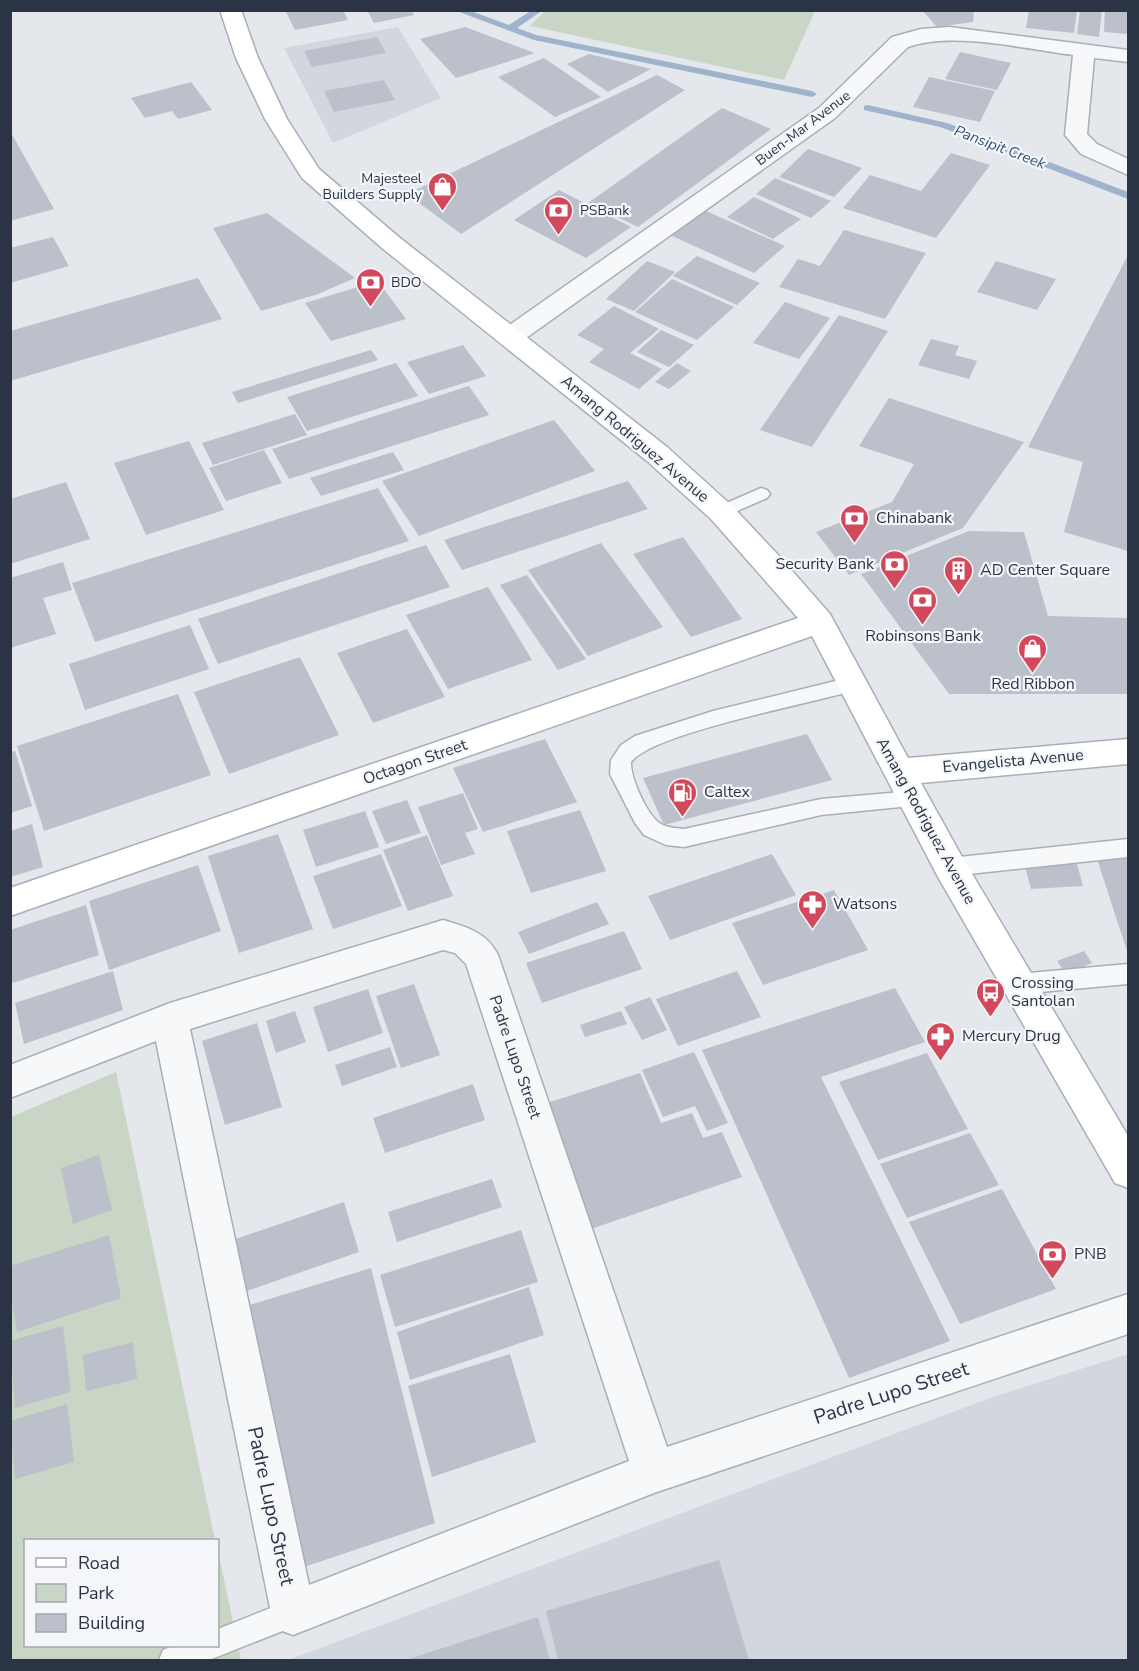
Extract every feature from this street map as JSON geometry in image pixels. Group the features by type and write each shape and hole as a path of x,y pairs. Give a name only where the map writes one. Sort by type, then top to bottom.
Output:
{"main road":[{"name":"Amang Rodriguez Avenue","path":"230,10 247,58 276,119 310,173 391,243 657,454 721,512 770,564 819,622 950,867 1128,1170"},
{"name":"Octagon Street","path":"10,902 819,622"},
{"name":"Evangelista Avenue","path":"906,785 1128,752"}],"street":[{"name":"Buen-Mar Avenue","path":"510,337 827,113 900,42 921,35 950,33 1128,56"},
{"path":"1084,51 1076,135 1089,149 1128,168"},
{"name":"Padre Lupo Street","path":"10,1082 170,1019 443,935 466,942 480,955 654,1472"},
{"name":"Padre Lupo Street","path":"170,1019 293,1613 654,1472 1128,1314"}],"lane":[{"path":"721,512 761,494"},
{"path":"852,684 713,720 642,742 628,751 621,760 620,774 642,817 651,829 666,836 684,838 906,785"},
{"path":"950,867 1128,848"},
{"path":"1018,984 1128,974"},
{"path":"219,1642 293,1613"},
{"path":"173,1660 207,1647"}],"shaded area":[{"path":"398,27 441,98 333,143 284,48"},
{"path":"1128,1354 1128,1660 288,1660 993,1397"}],"green space":[{"path":"546,10 815,11 784,80 530,26"},
{"path":"116,1072 215,1539 24,1539 24,1647 219,1647 219,1556 241,1660 11,1660 11,1117"}],"building":[{"path":"285,10 343,10 348,20 295,30"},
{"path":"367,10 411,10 414,15 374,23"},
{"path":"922,10 974,10 973,22 937,27"},
{"path":"1029,10 1077,10 1074,33 1026,28"},
{"path":"1080,10 1102,10 1099,37 1077,34"},
{"path":"1105,10 1128,10 1128,34 1104,32"},
{"path":"465,27 535,53 456,78 420,39"},
{"path":"377,37 386,53 312,67 304,51"},
{"path":"960,52 1011,63 997,90 945,79"},
{"path":"589,54 651,69 608,92 567,64"},
{"path":"544,58 601,97 555,117 498,77"},
{"path":"657,75 685,90 461,234 407,194"},
{"path":"929,77 995,91 980,122 913,107"},
{"path":"384,80 395,100 334,112 324,91"},
{"path":"191,82 212,110 178,119 172,111 145,118 131,98"},
{"path":"722,108 771,129 638,227 588,203"},
{"path":"10,131 54,209 10,221"},
{"path":"808,149 862,168 834,197 779,177"},
{"path":"951,153 990,165 936,238 843,208 870,175 921,191"},
{"path":"775,178 831,201 811,218 756,194"},
{"path":"559,190 631,227 586,258 514,220"},
{"path":"754,197 801,219 773,239 727,217"},
{"path":"704,210 785,246 754,273 672,236"},
{"path":"267,213 355,278 318,294 261,311 213,228"},
{"path":"844,230 926,253 885,319 779,287 798,259 820,266"},
{"path":"53,237 69,266 10,283 10,248"},
{"path":"1128,255 1128,551 1064,532 1083,462 1028,447"},
{"path":"697,256 760,283 737,305 673,276"},
{"path":"647,261 675,272 634,311 606,299"},
{"path":"996,261 1056,279 1037,310 977,292"},
{"path":"198,278 222,319 10,381 10,331"},
{"path":"672,279 734,307 697,340 635,312"},
{"path":"378,281 406,319 331,341 305,303"},
{"path":"785,302 830,318 799,359 753,343"},
{"path":"614,306 659,329 630,353 662,369 639,389 589,362 604,349 577,335"},
{"path":"839,315 888,331 812,447 760,430"},
{"path":"661,330 694,345 669,367 637,352"},
{"path":"931,339 959,346 955,355 977,361 969,379 918,365"},
{"path":"463,345 486,376 429,394 407,362"},
{"path":"371,350 378,360 238,403 232,392"},
{"path":"396,363 418,396 307,431 287,397"},
{"path":"677,363 691,371 669,389 655,382"},
{"path":"469,386 489,415 289,479 272,449"},
{"path":"889,398 1024,442 963,528 849,575 816,532 892,502 914,464 859,446"},
{"path":"295,414 307,435 213,465 202,443"},
{"path":"554,420 595,471 419,536 382,481"},
{"path":"189,441 224,510 146,535 114,463"},
{"path":"264,450 282,483 226,501 209,468"},
{"path":"393,452 404,470 321,496 310,478"},
{"path":"628,481 648,509 462,570 444,540"},
{"path":"66,482 90,539 10,564 10,499"},
{"path":"378,488 409,541 95,642 72,583"},
{"name":"AD Center Square","path":"969,531 1024,532 1048,616 1128,618 1128,694 949,694 861,574"},
{"path":"683,537 742,619 691,637 633,554"},
{"path":"601,543 663,627 588,656 528,570"},
{"path":"426,545 450,587 218,664 198,619"},
{"path":"63,562 72,590 43,598 56,634 10,648 10,578"},
{"path":"527,575 586,659 558,670 500,585"},
{"path":"488,587 532,660 448,689 406,615"},
{"path":"190,625 209,669 85,710 69,664"},
{"path":"407,629 445,697 373,723 337,653"},
{"path":"300,657 339,735 229,774 194,692"},
{"path":"178,694 211,775 44,831 17,746"},
{"path":"807,734 832,780 664,825 643,778"},
{"path":"545,739 577,802 483,832 453,768"},
{"path":"15,751 32,806 10,813 10,752"},
{"path":"463,793 478,829 465,833 475,854 441,865 418,807"},
{"path":"407,800 421,833 386,844 372,811"},
{"path":"580,810 606,871 531,893 507,831"},
{"path":"365,811 379,847 316,867 303,830"},
{"path":"32,824 43,867 10,877 10,831"},
{"path":"278,834 313,929 239,953 208,856"},
{"path":"427,835 453,896 408,911 383,850"},
{"path":"381,854 402,906 333,929 313,876"},
{"path":"772,854 796,895 670,940 648,896"},
{"path":"1128,857 1128,954 1097,859"},
{"path":"1076,860 1083,886 1031,889 1024,863"},
{"path":"198,865 221,931 109,970 89,901"},
{"path":"834,890 868,950 763,985 732,923"},
{"path":"597,902 609,924 529,954 518,932"},
{"path":"86,905 99,955 13,983 10,973 10,930"},
{"path":"624,931 642,969 542,1003 526,963"},
{"path":"1084,951 1092,963 1066,974 1057,961"},
{"path":"113,971 123,1010 24,1044 15,1003"},
{"path":"737,971 761,1017 678,1046 656,999"},
{"path":"414,984 440,1055 401,1068 376,996"},
{"path":"895,988 925,1042 821,1077 950,1341 849,1378 702,1050"},
{"path":"368,989 383,1033 328,1052 313,1007"},
{"path":"650,997 667,1030 642,1040 624,1007"},
{"path":"295,1011 306,1042 276,1053 266,1021"},
{"path":"621,1011 627,1024 585,1037 580,1025"},
{"path":"257,1023 282,1107 225,1125 202,1041"},
{"path":"390,1047 397,1067 342,1086 335,1065"},
{"path":"694,1052 728,1123 707,1131 695,1106 663,1117 642,1070"},
{"path":"927,1053 968,1129 878,1160 839,1082"},
{"path":"640,1073 661,1123 692,1113 703,1138 722,1132 742,1177 591,1229 544,1104"},
{"path":"473,1084 485,1120 385,1153 373,1118"},
{"path":"970,1133 999,1185 907,1218 880,1164"},
{"path":"99,1155 112,1210 73,1224 61,1168"},
{"path":"492,1179 502,1207 397,1242 388,1212"},
{"path":"1002,1189 1056,1289 960,1324 909,1222"},
{"path":"344,1202 359,1252 235,1295 221,1244"},
{"path":"521,1230 538,1282 395,1327 380,1275"},
{"path":"109,1235 121,1298 17,1332 10,1289 10,1266"},
{"path":"371,1268 435,1523 295,1570 243,1307"},
{"path":"529,1287 544,1335 410,1380 397,1332"},
{"path":"63,1326 71,1392 15,1408 10,1341"},
{"path":"133,1342 137,1379 86,1391 83,1355"},
{"path":"510,1354 536,1442 432,1477 408,1386"},
{"path":"67,1404 74,1462 15,1479 10,1421"},
{"path":"719,1560 749,1660 558,1660 546,1611"},
{"path":"538,1617 550,1660 406,1660"}],"waterway":[{"path":"458,10 534,37 812,94"},
{"name":"Pansipit Creek","path":"510,28 539,10"},
{"name":"Pansipit Creek","path":"868,108 943,125 1128,196"}],"place":[{"name":"Majesteel Builders Supply","path":"443,212"},
{"name":"PSBank","path":"559,236"},
{"name":"BDO","path":"370,308"},
{"name":"Chinabank","path":"855,544"},
{"name":"Security Bank","path":"895,590"},
{"name":"AD Center Square","path":"959,596"},
{"name":"Robinsons Bank","path":"923,626"},
{"name":"Red Ribbon","path":"1033,674"},
{"name":"Caltex","path":"683,818"},
{"name":"Watsons","path":"812,930"},
{"name":"Crossing Santolan","path":"990,1018"},
{"name":"Mercury Drug","path":"941,1062"},
{"name":"PNB","path":"1053,1280"}]}
